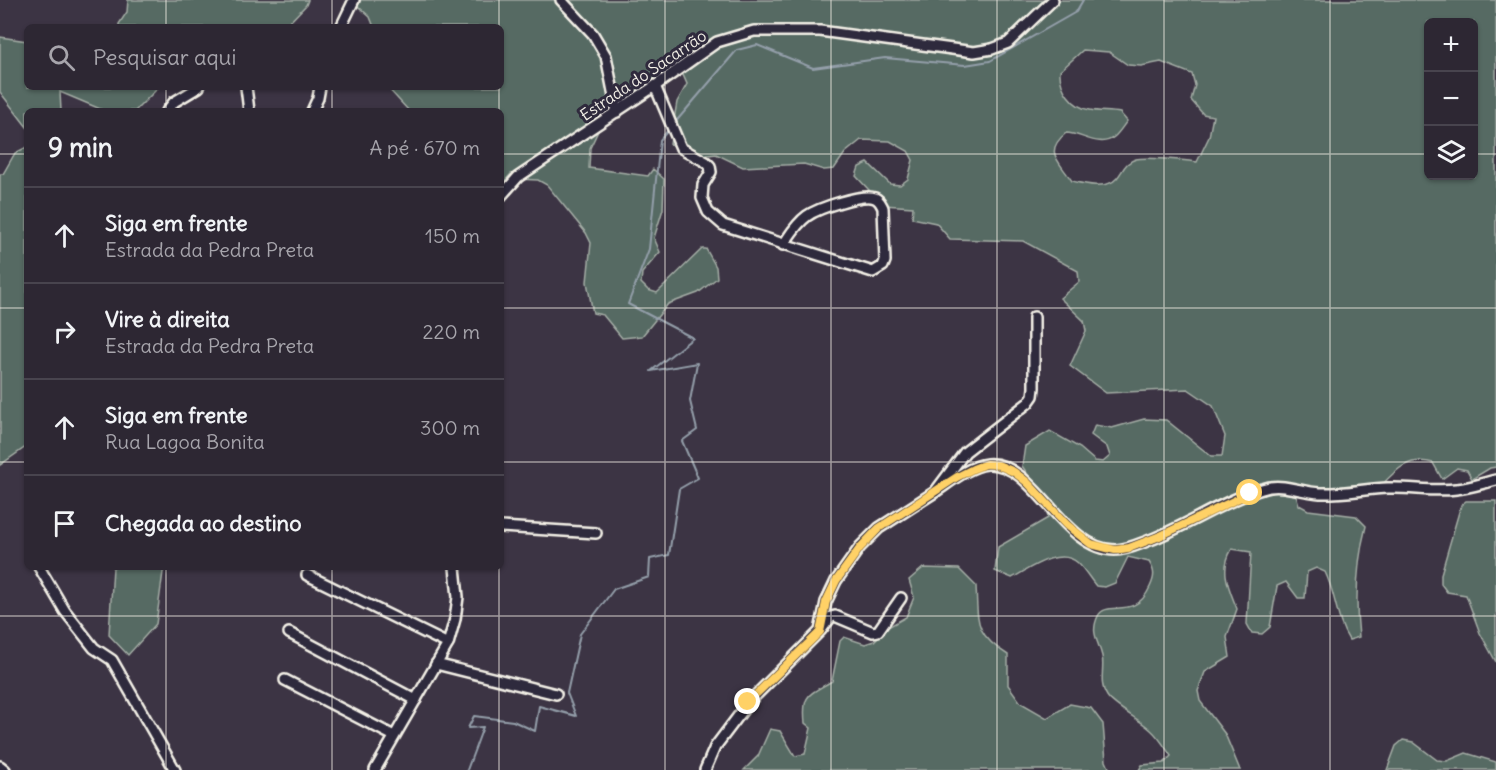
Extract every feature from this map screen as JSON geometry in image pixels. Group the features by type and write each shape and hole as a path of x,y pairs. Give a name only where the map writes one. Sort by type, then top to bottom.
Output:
{"street":[{"path":"342,24 354,0"},
{"path":"561,0 593,34 606,56 617,112"},
{"name":"Estrada do Sacarrão","path":"504,193 518,177 656,86 717,42 754,31 820,31 974,52 992,50 1008,43 1053,0"},
{"path":"656,86 681,148 710,166 711,172 703,185 702,198 708,212 723,225 783,245 873,272 883,266 885,261 884,208 873,196 852,199 808,214 796,226 783,245"},
{"path":"169,108 174,102 194,90"},
{"path":"246,90 249,108"},
{"path":"313,108 319,90"},
{"path":"935,492 965,452 1028,403 1033,396 1034,317"},
{"path":"820,632 826,602 836,581 860,548 879,528 973,469 986,464 998,465 1014,472 1027,482 1067,525 1091,544 1115,550 1129,548 1160,536 1250,493 1270,486 1320,493 1388,488 1454,490 1496,480"},
{"path":"504,527 596,533"},
{"path":"41,570 72,621 94,648 112,660 175,770"},
{"path":"375,770 448,644 458,597 455,570"},
{"path":"307,575 448,644"},
{"path":"705,770 716,747 748,702 820,632 831,617 835,616 878,632 901,598"},
{"path":"289,633 416,700"},
{"path":"436,664 556,694"},
{"path":"285,680 394,736"},
{"path":"0,766 5,770"}],"green space":[{"path":"128,0 308,0 288,24 119,24 127,12"},
{"path":"351,0 1496,0 1496,467 1472,479 1467,470 1457,468 1442,479 1433,463 1416,462 1409,463 1396,471 1379,488 1307,490 1296,495 1299,505 1308,510 1356,516 1366,526 1357,582 1359,637 1349,640 1341,624 1325,572 1316,568 1307,572 1305,598 1298,598 1286,582 1277,586 1270,627 1262,634 1252,633 1247,624 1251,552 1232,549 1226,564 1226,572 1228,586 1237,609 1227,637 1230,657 1205,672 1198,691 1200,701 1225,734 1240,770 1139,770 1142,765 1164,763 1171,756 1151,730 1115,705 1104,691 1103,661 1095,627 1102,611 1129,607 1144,597 1153,577 1149,562 1128,557 1115,583 1105,587 1096,586 1078,563 1071,558 1062,557 1045,561 1012,578 995,571 998,547 1048,518 1045,499 1022,466 1025,446 1050,431 1080,448 1095,461 1103,462 1110,456 1107,447 1091,435 1095,425 1112,428 1144,419 1166,420 1211,456 1222,456 1225,436 1213,406 1188,389 1106,393 1070,366 1086,331 1084,321 1060,298 1079,282 1078,271 1023,241 950,239 936,223 912,218 913,207 883,205 856,176 859,167 868,163 890,184 900,185 908,179 913,160 908,151 890,141 861,140 845,153 834,169 824,170 804,164 743,167 716,154 708,155 706,160 670,144 677,102 687,84 683,75 672,73 599,129 590,148 589,168 648,176 653,169 664,179 663,209 654,238 660,252 642,273 641,283 648,290 657,293 702,249 706,249 716,267 717,278 698,293 668,304 642,336 622,338 603,315 593,313 587,282 591,243 586,233 547,185 538,180 516,179 511,174 504,182 504,108 406,108 390,90 504,90 504,24 373,24 370,17","holes":["1083,50 1109,52 1128,65 1141,66 1161,62 1192,74 1195,85 1191,100 1203,114 1213,116 1209,137 1197,162 1136,159 1129,162 1113,182 1095,185 1072,181 1058,162 1054,151 1059,140 1066,133 1097,141 1109,140 1127,121 1120,113 1094,111 1072,101 1064,90 1060,71"]},
{"path":"0,37 24,41 24,90 156,90 138,108 98,108 60,92 61,108 24,108 24,123 0,92"},
{"path":"24,148 24,448 0,465 0,174 3,174 15,153"},
{"path":"1466,501 1496,501 1496,662 1480,633 1466,595 1447,592 1441,584 1441,574 1461,505"},
{"path":"923,568 959,569 976,586 980,626 989,640 1008,655 1008,685 1021,703 1047,718 1070,704 1091,708 1103,724 1106,761 1110,770 744,770 758,756 770,729 780,731 795,756 805,754 811,728 805,723 806,700 832,681 840,641 844,637 865,644 874,641 888,627 906,617 914,597 909,580"},
{"path":"113,570 165,570 156,624 128,655 109,635"},
{"path":"1403,740 1413,742 1437,760 1447,761 1466,753 1496,762 1496,770 1387,770 1396,746"}],"waterway":[{"path":"673,125 737,50 757,45 813,68 885,58 965,65 990,61 1076,12 1083,0"},
{"path":"467,770 483,727 468,728 474,716 513,721 535,731 539,706 576,716 567,693 580,634 614,589 649,577 650,559 669,555 679,489 698,478 682,441 697,430 690,401 697,363 651,371 693,338 628,304 649,249 660,140 669,129"}],"route":[{"path":"748,702 820,632 826,602 836,581 860,548 879,528 973,469 986,464 998,465 1014,472 1027,482 1067,525 1091,544 1115,550 1129,548 1160,536 1250,493"}]}
